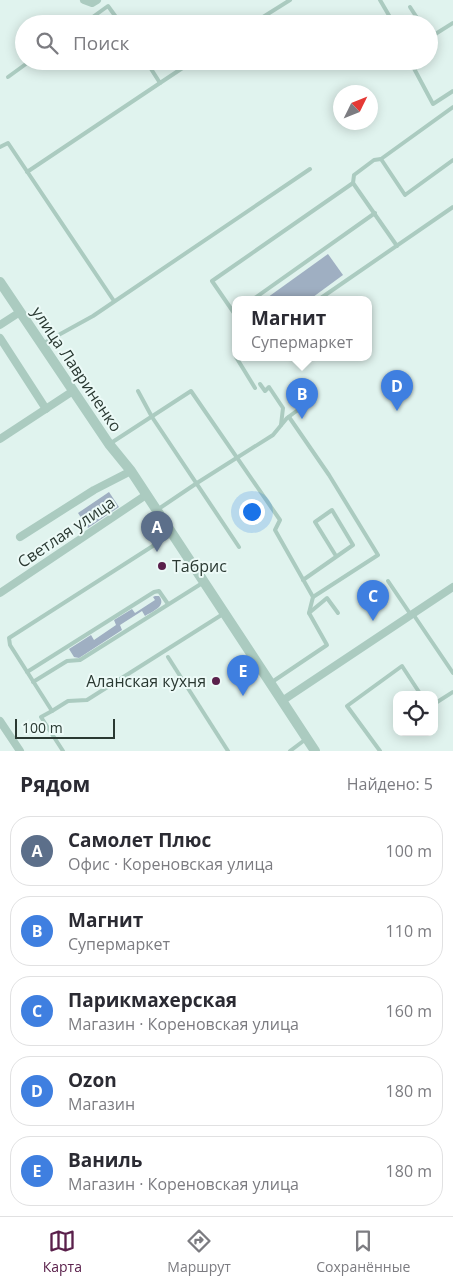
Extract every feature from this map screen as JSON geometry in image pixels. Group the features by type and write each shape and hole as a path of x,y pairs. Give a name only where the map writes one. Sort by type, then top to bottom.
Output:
{"street":[{"path":"84,0 92,3 97,0"},
{"name":"улица Лавриненко","path":"0,282 109,444 131,471 315,751"},
{"path":"0,325 20,312"},
{"path":"0,338 46,409"},
{"path":"0,440 73,391"},
{"name":"Светлая улица","path":"20,537 94,490 131,471"},
{"name":"Светлая улица","path":"0,593 146,495"},
{"path":"282,701 453,587"},
{"path":"0,720 18,748 8,751"}],"lane":[{"path":"266,15 290,0"},
{"path":"380,0 389,15"},
{"path":"96,15 108,6 114,15"},
{"path":"410,7 415,15"},
{"path":"438,32 453,23"},
{"path":"8,77 18,70"},
{"path":"152,70 160,83"},
{"path":"27,172 180,70"},
{"path":"415,70 433,104 453,91"},
{"path":"397,246 353,183 354,174 374,160 381,159 453,107"},
{"path":"0,147 8,142 114,302"},
{"path":"381,159 405,195 453,160"},
{"path":"42,344 93,316 310,169"},
{"path":"232,310 212,281 353,183"},
{"path":"324,296 453,207"},
{"path":"258,296 375,213"},
{"path":"238,361 255,388"},
{"path":"260,384 265,391 270,387 283,408 281,426"},
{"path":"138,391 152,417 239,547"},
{"path":"109,444 191,391 280,520 275,530 312,597 309,613 327,644 270,683"},
{"path":"157,510 274,435 289,417 313,399"},
{"path":"289,417 329,475 378,555 312,597"},
{"path":"303,580 353,545 332,510 315,522 336,556"},
{"path":"52,711 10,645 11,636 172,534"},
{"path":"388,581 453,673"},
{"path":"34,682 66,661 80,660 204,582"},
{"path":"27,672 154,592 159,591 168,604"},
{"path":"309,613 327,598 338,613"},
{"path":"62,751 41,717 68,701 86,700 224,613"},
{"path":"168,657 228,751"},
{"path":"380,751 347,706 402,666 418,691"},
{"path":"438,701 453,692"},
{"path":"290,751 307,739"}],"shaded area":[{"path":"328,254 343,275 314,296 270,296"},
{"path":"109,492 119,507 88,528 78,513"},
{"path":"159,596 161,603 155,610 145,616 142,611 120,625 122,630 79,658 74,657 69,649 91,635 94,640 116,625 114,620 132,609 135,613 155,600 153,597"}],"place":[{"name":"Ozon","path":"397,411"},
{"name":"Магнит","path":"302,419"},
{"name":"Самолет Плюс","path":"157,552"},
{"name":"Табрис","path":"162,566"},
{"name":"Парикмахерская","path":"373,621"},
{"name":"Аланская кухня","path":"216,681"},
{"name":"Ваниль","path":"243,696"}]}
